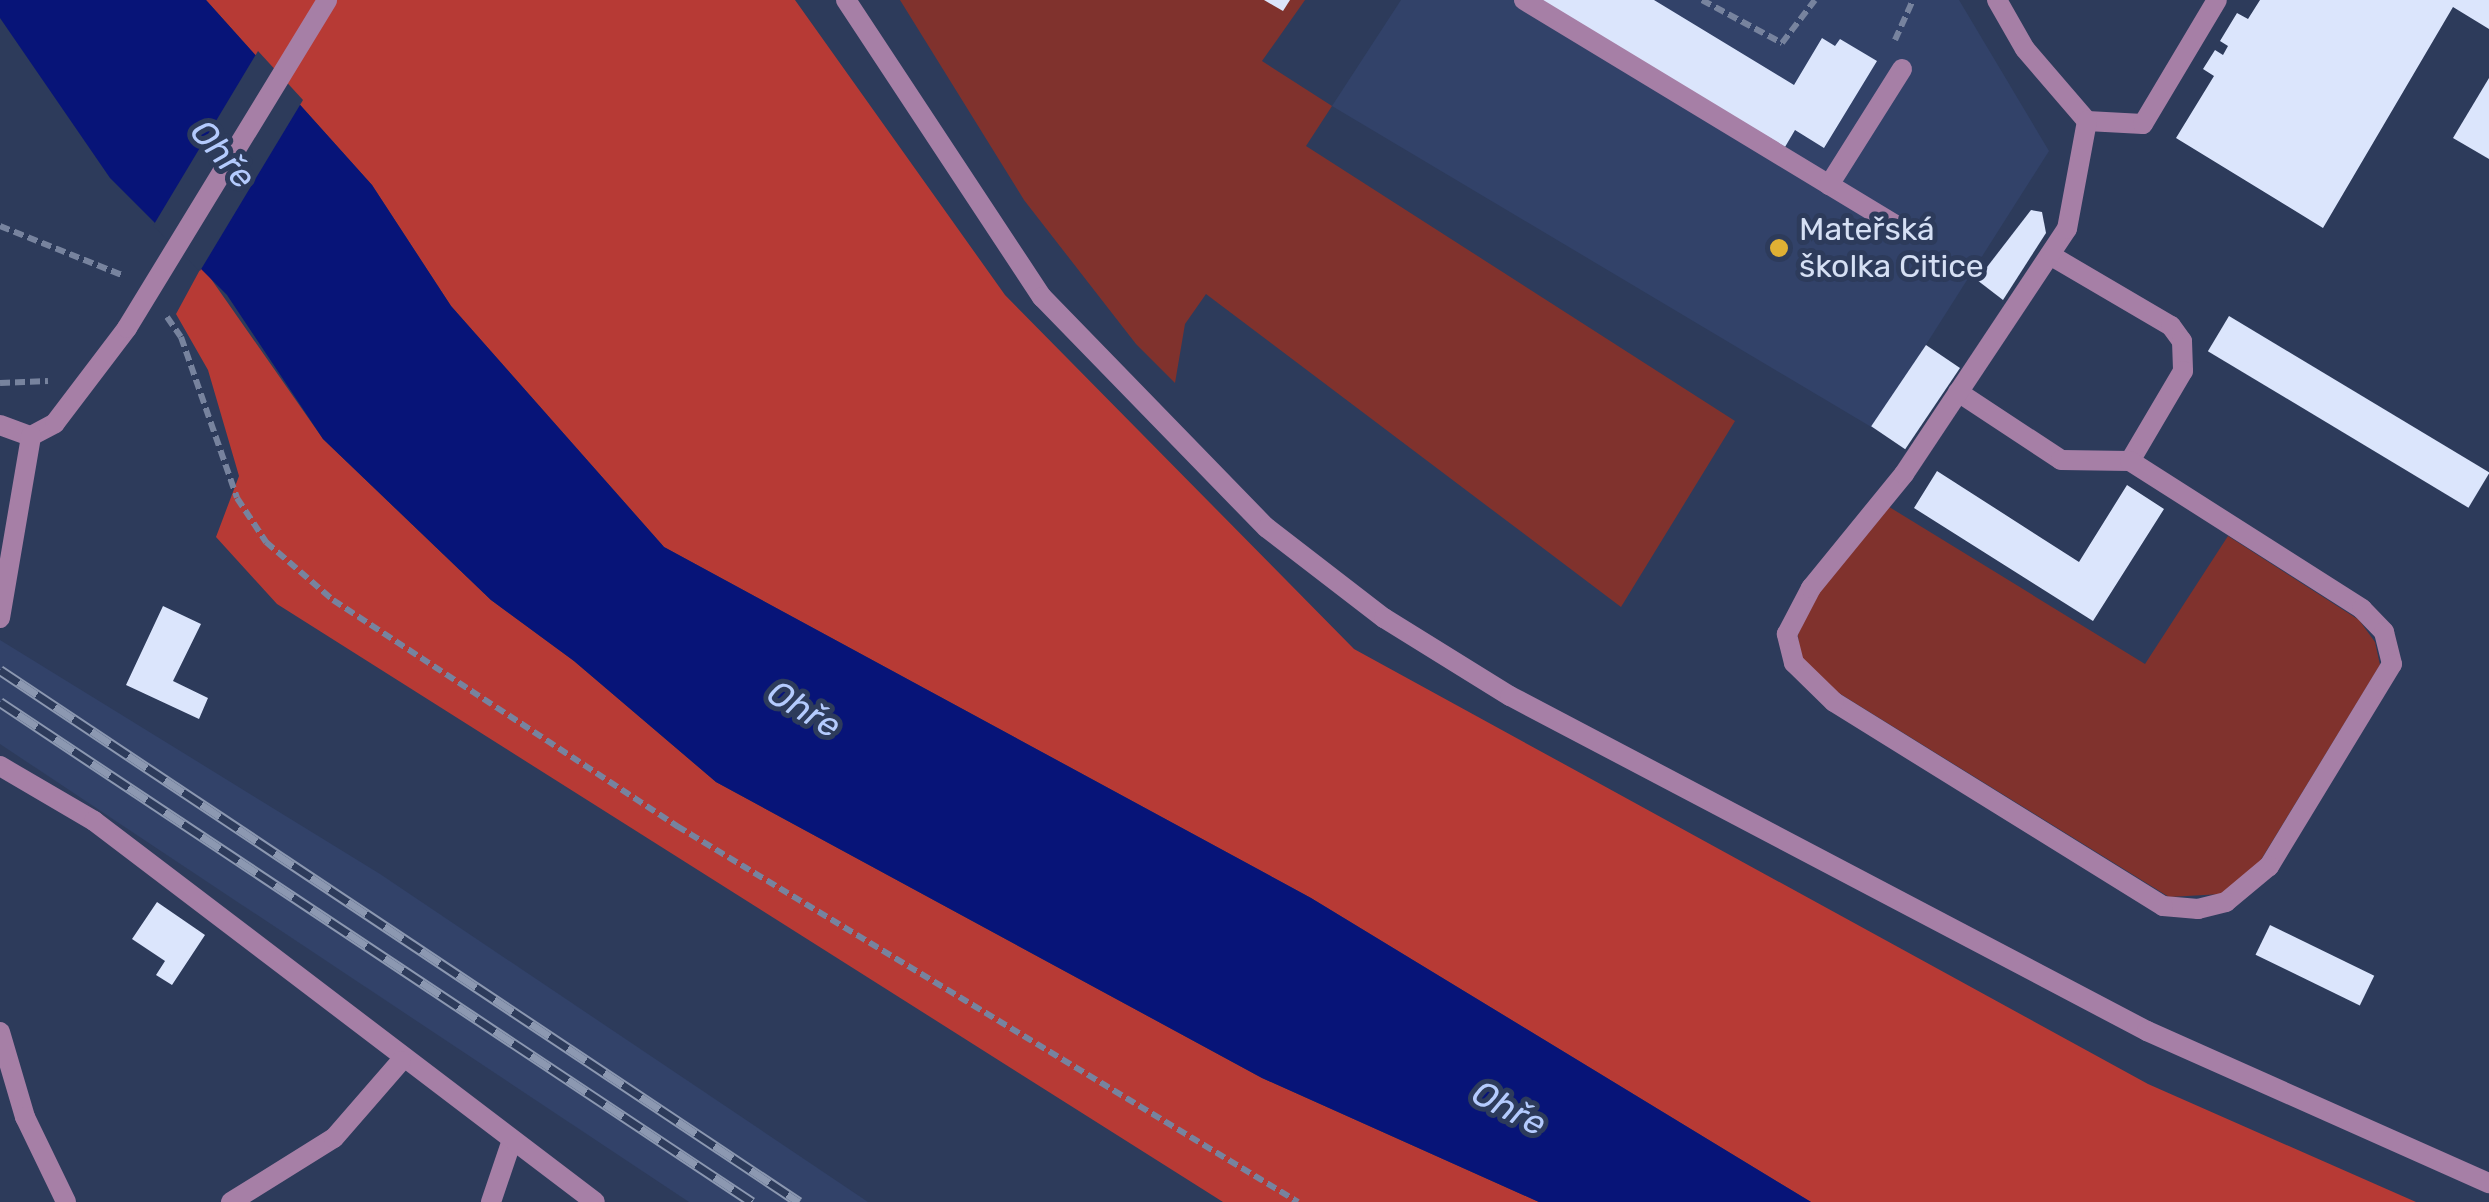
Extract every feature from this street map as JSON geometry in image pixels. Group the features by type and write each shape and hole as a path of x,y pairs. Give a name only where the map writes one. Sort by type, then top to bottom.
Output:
{"street":[{"path":"0,618 31,436 77,399 127,328 327,0"},
{"path":"846,0 1042,298 1267,528 1384,618 1510,696 2147,1030 2489,1183"},
{"path":"1524,0 1905,231"},
{"path":"1997,0 2024,49 2087,120 2142,124 2217,0"},
{"path":"1829,185 1902,69"},
{"path":"1958,392 2061,460 2130,461 2362,609 2384,632 2392,664 2268,866 2226,902 2198,909 2163,906 1834,702 1794,663 1787,634 1792,617 1958,392 2050,255 2075,204 2087,120"},
{"path":"2050,255 2171,326 2182,340 2183,371 2130,461"},
{"path":"0,425 31,436"},
{"path":"0,766 94,821 402,1060 595,1202"},
{"path":"0,1032 25,1117 66,1202"},
{"path":"231,1202 334,1138 402,1060"},
{"path":"491,1202 512,1140"}],"path":[{"path":"1702,0 1782,43 1815,0"},
{"path":"0,226 132,283"},
{"path":"158,304 181,337 237,498 266,542 332,600 677,826 1298,1202"}],"shaded area":[{"path":"206,0 795,0 1005,295 1354,649 2148,1084 2416,1202 1811,1202 1311,898 664,547 451,306 372,185"},
{"path":"900,0 1305,0 1262,61 1332,106 1306,146 1735,421 1621,607 1206,294 1185,324 1175,383 1136,344 1024,200"},
{"name":"Mateřská školka Citice","path":"1401,0 1959,0 2049,151 1873,428 1332,106"},
{"path":"202,266 323,439 491,600 574,661 716,782 1262,1078 1539,1202 1223,1202 277,604 216,537 239,476 208,370 176,314"},
{"path":"1886,505 2145,664 2228,536 2359,620 2375,642 2380,665 2259,863 2222,894 2169,897 1813,677 1800,656 1798,635 1809,603"},
{"path":"0,640 380,874 868,1202 689,1202 0,744"}],"water":[{"name":"Ohře","path":"0,0 206,0 372,185 451,306 664,547 1311,898 1811,1202 1539,1202 1262,1078 716,782 574,661 491,600 323,439 227,295 110,178 0,18"}],"pier":[{"path":"258,51 303,100 200,271 153,226"}],"building":[{"path":"1264,0 1290,0 1283,11"},
{"path":"1539,0 1654,0 1794,85 1822,38 1835,46 1840,39 1877,61 1824,148 1795,130 1785,147"},
{"path":"2260,0 2489,0 2489,29 2453,7 2323,228 2176,138 2214,76 2203,69 2215,50 2223,55 2228,46 2220,41 2237,13 2248,19"},
{"path":"2489,78 2489,159 2453,138"},
{"path":"2031,210 2042,212 2046,233 2003,300 1977,280"},
{"path":"2229,316 2489,472 2468,508 2208,351"},
{"path":"1926,345 1960,368 1905,449 1871,426"},
{"path":"1937,471 2079,562 2127,485 2164,509 2093,621 1914,508"},
{"path":"163,606 201,624 173,681 208,698 199,719 126,685"},
{"path":"157,902 205,935 172,985 156,975 165,961 132,939"},
{"path":"2270,925 2374,976 2360,1006 2256,955"}],"railway":[{"path":"0,670 799,1202"},
{"path":"0,702 752,1202"}],"place":[{"name":"Mateřská školka Citice","path":"1779,248"}]}
